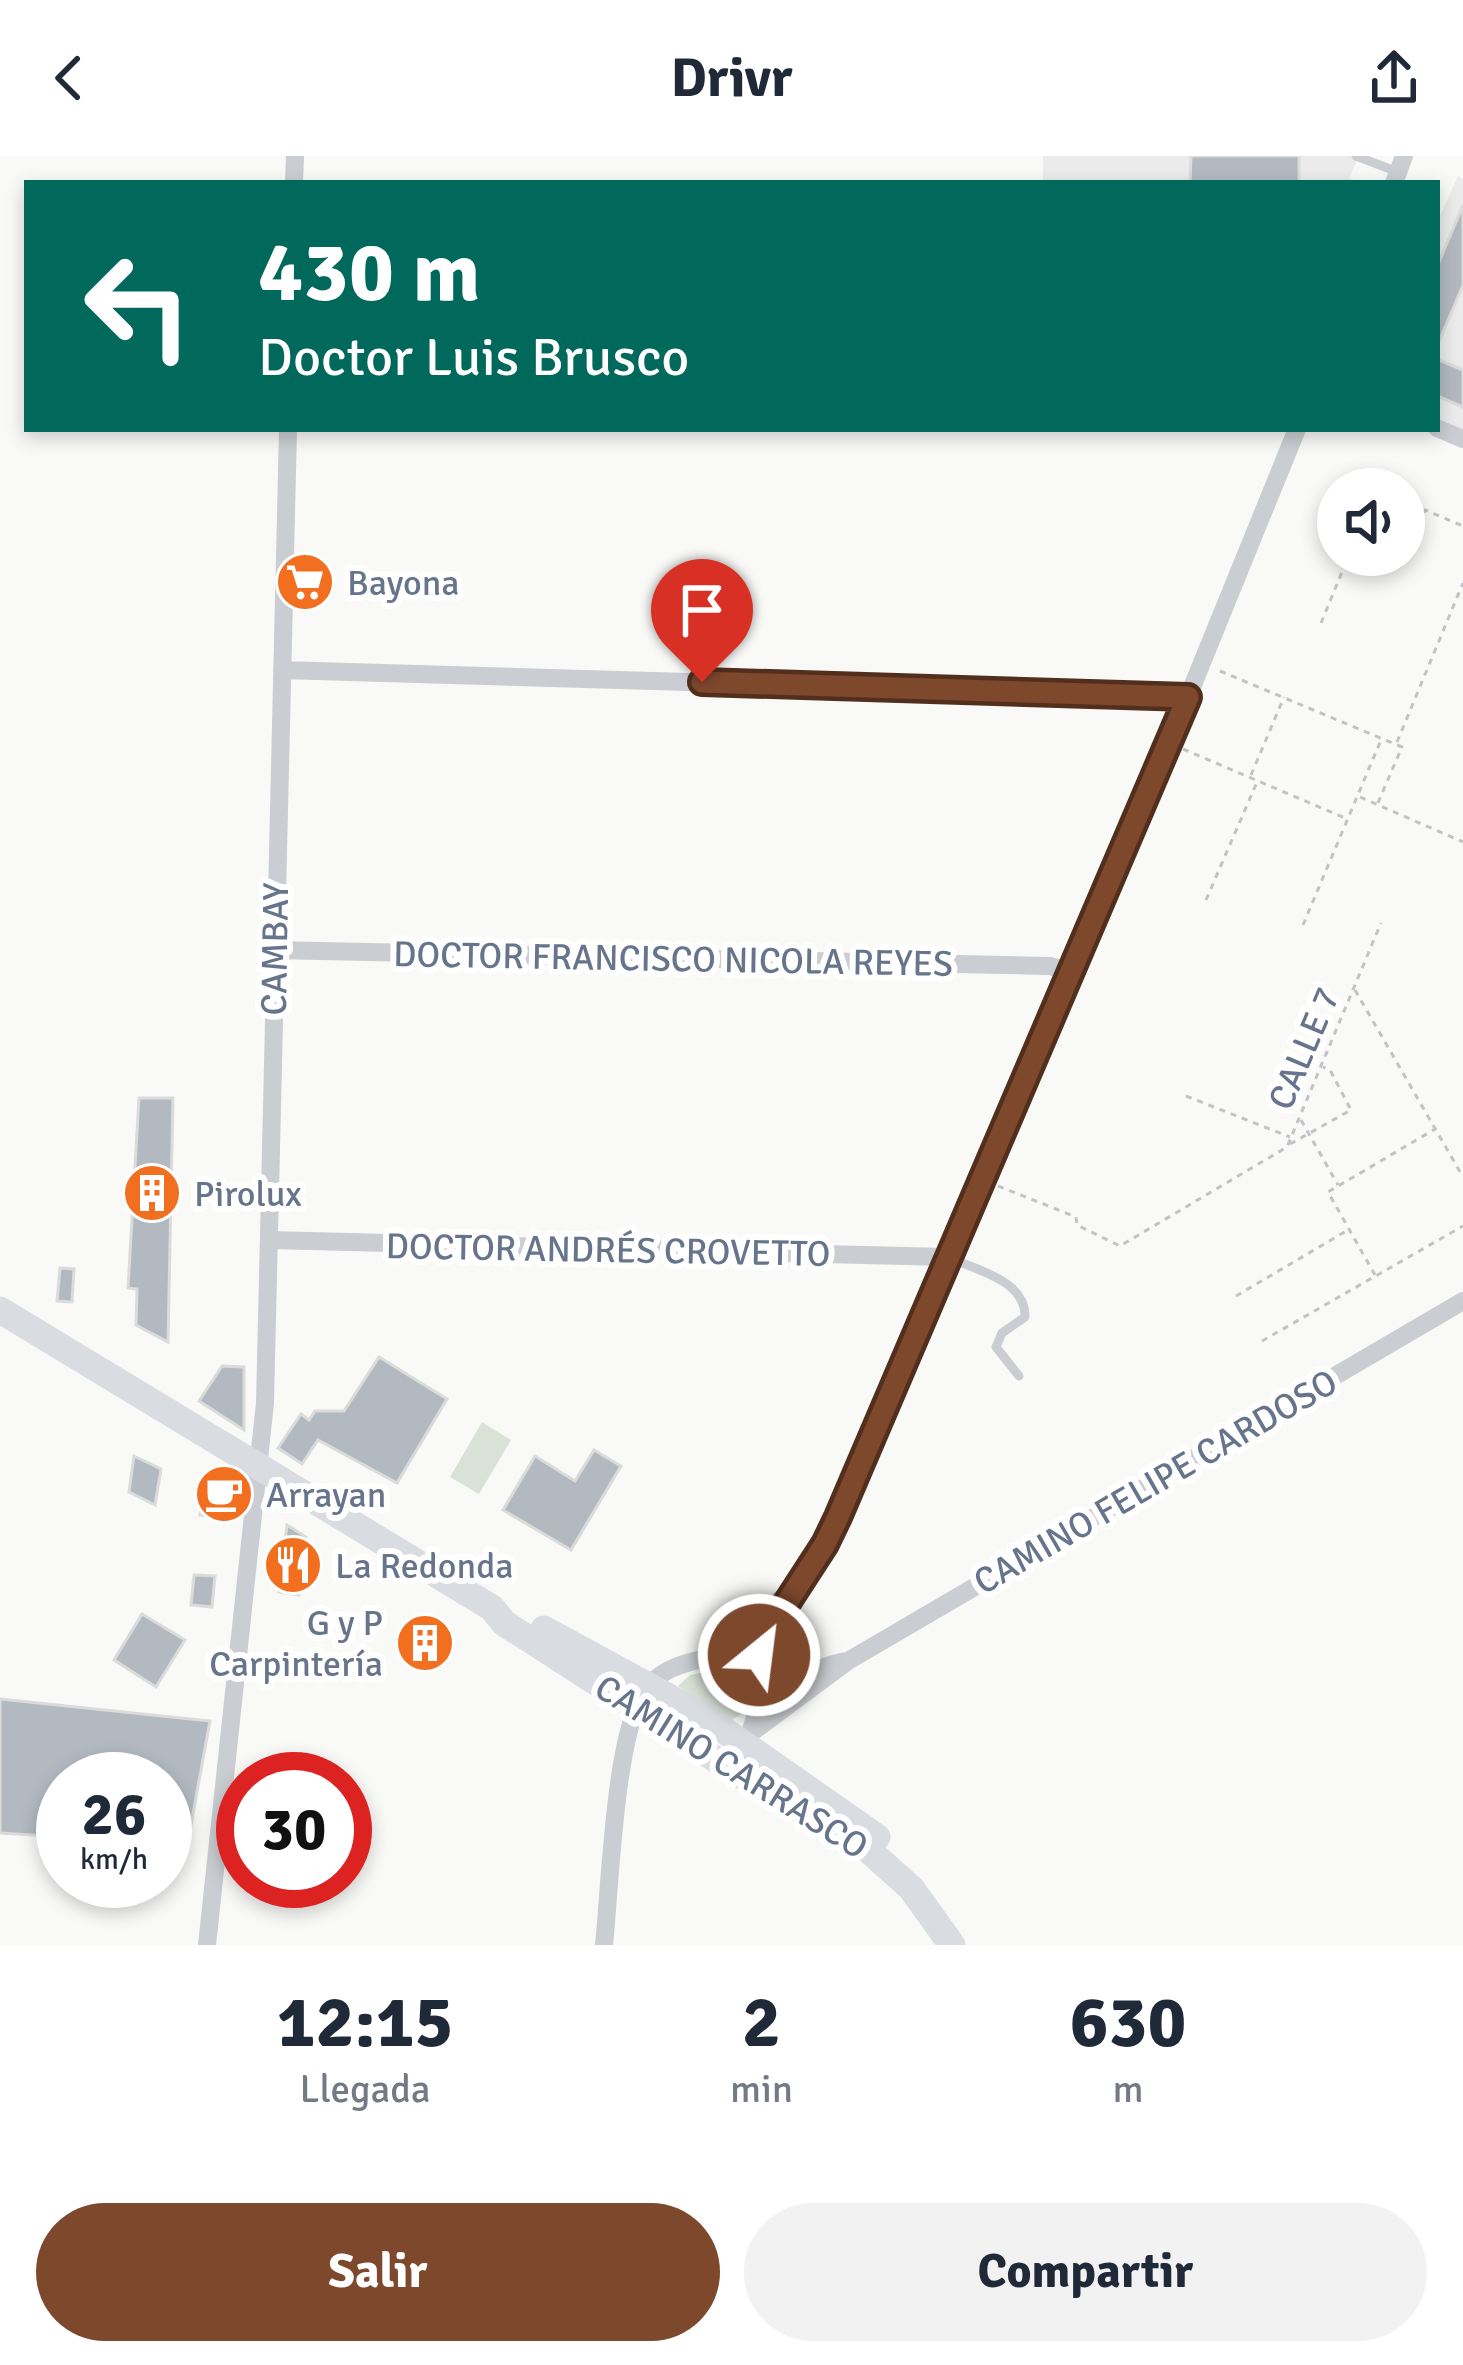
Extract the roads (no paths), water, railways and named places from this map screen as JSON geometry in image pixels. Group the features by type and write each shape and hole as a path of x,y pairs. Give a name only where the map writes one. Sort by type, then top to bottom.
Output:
{"main road":[{"name":"CAMINO CARRASCO","path":"0,1310 492,1609 508,1610 643,1696 745,1778 865,1847 910,1888 952,1945"},
{"name":"CAMINO CARRASCO","path":"643,1696 748,1737 890,1848 969,1945"}],"street":[{"name":"CAMBAY","path":"207,1945 259,1468 269,1240 288,432"},
{"path":"748,1737 760,1691 757,1675 762,1641 838,1517 1297,432"},
{"path":"282,670 1188,697"},
{"name":"DOCTOR FRANCISCO NICOLA REYES","path":"274,950 1050,967 1071,972"},
{"name":"DOCTOR ANDRÉS CROVETTO","path":"269,1240 946,1257"},
{"name":"CAMINO FELIPE CARDOSO","path":"748,1737 848,1661 1463,1301"},
{"path":"604,1945 626,1732 643,1696 680,1664 718,1656 738,1643 792,1591"},
{"path":"718,1656 744,1664 757,1675"},
{"name":"CAMINO FELIPE CARDOSO","path":"757,1675 772,1681 796,1680 848,1661"}],"lane":[{"path":"1356,156 1399,170"},
{"path":"946,1257 1014,1287 1025,1304 1025,1317 1002,1333 996,1346 1019,1376"}],"place":[{"name":"Bayona","path":"305,582"},
{"name":"Pirolux","path":"152,1193"},
{"name":"Arrayan","path":"224,1494"},
{"name":"La Redonda","path":"293,1565"},
{"name":"G y P Carpintería","path":"425,1643"}]}
